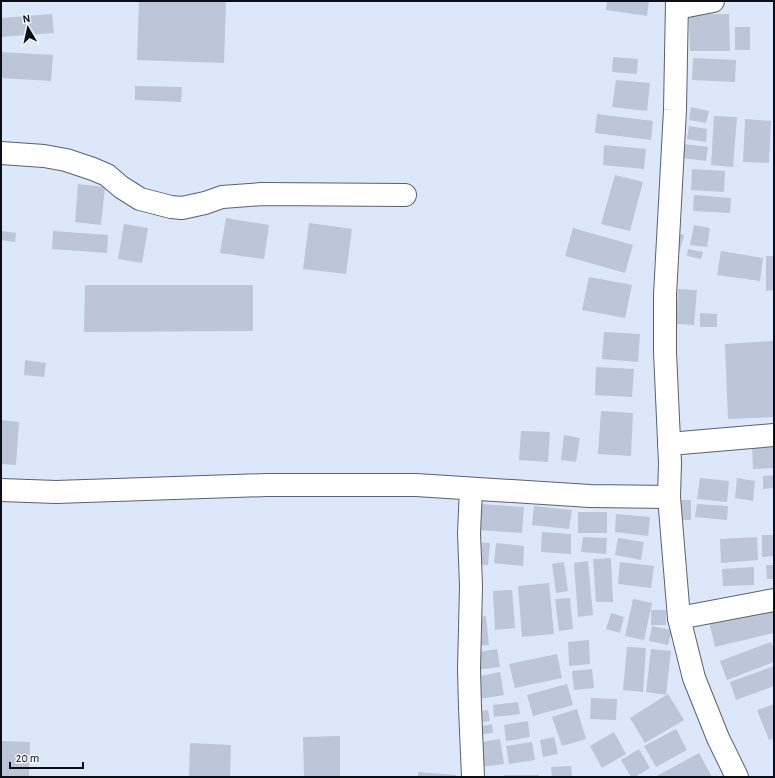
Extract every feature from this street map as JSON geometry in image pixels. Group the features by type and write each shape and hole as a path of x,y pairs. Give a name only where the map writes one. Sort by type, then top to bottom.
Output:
{"street":[{"path":"713,1 677,5 675,110 665,295 665,352 670,463 669,497 679,618 694,678 718,738 737,777"},
{"path":"1,153 44,156 66,160 107,174 136,198 171,207 182,208 205,203 222,197 262,194 405,196"},
{"path":"669,444 774,435"},
{"path":"1,490 56,492 268,485 416,485 590,496 669,497"},
{"path":"471,488 469,533 471,586 469,669 473,777"},
{"path":"679,618 774,600"}],"building":[{"path":"139,1 226,1 224,63 137,60"},
{"path":"607,1 649,1 647,16 606,10"},
{"path":"52,14 54,33 1,37 1,18"},
{"path":"689,14 729,14 730,51 690,51"},
{"path":"735,27 750,27 750,50 735,50"},
{"path":"1,52 53,55 51,81 1,78"},
{"path":"613,57 638,59 637,74 612,72"},
{"path":"693,58 736,60 735,82 692,80"},
{"path":"616,80 650,83 647,111 612,107"},
{"path":"135,86 182,87 181,102 135,100"},
{"path":"691,107 709,111 706,123 689,120"},
{"path":"597,114 653,121 651,140 595,133"},
{"path":"714,116 737,117 733,167 711,165"},
{"path":"745,119 771,121 769,163 743,162"},
{"path":"689,126 707,129 706,142 687,139"},
{"path":"684,144 708,147 706,161 682,158"},
{"path":"604,145 646,149 644,169 603,165"},
{"path":"692,169 725,171 724,192 691,190"},
{"path":"615,175 643,182 630,231 601,224"},
{"path":"78,184 105,187 101,225 75,222"},
{"path":"694,195 731,198 730,213 693,211"},
{"path":"226,218 269,225 264,259 220,253"},
{"path":"309,223 352,229 346,274 303,269"},
{"path":"124,224 148,228 142,263 118,259"},
{"path":"694,225 710,228 707,247 690,245"},
{"path":"573,228 633,245 625,273 565,256"},
{"path":"1,231 16,233 15,242 1,240"},
{"path":"53,231 108,235 107,253 52,249"},
{"path":"676,233 684,235 679,253 671,251"},
{"path":"688,249 703,252 701,259 687,256"},
{"path":"721,251 763,258 760,281 717,275"},
{"path":"766,256 774,256 774,290 766,291"},
{"path":"589,277 632,285 625,318 582,310"},
{"path":"85,285 253,285 253,331 84,332"},
{"path":"678,289 697,290 694,325 676,324"},
{"path":"700,313 717,314 717,327 700,327"},
{"path":"604,332 640,334 638,362 602,359"},
{"path":"774,341 774,417 728,419 725,344"},
{"path":"25,360 46,363 44,377 24,375"},
{"path":"596,367 634,369 632,397 595,395"},
{"path":"601,411 633,413 631,456 598,454"},
{"path":"1,420 19,422 16,465 1,464"},
{"path":"521,431 550,432 548,462 519,460"},
{"path":"564,435 580,438 576,462 561,460"},
{"path":"774,444 774,468 753,469 752,445"},
{"path":"774,475 774,488 763,489 763,476"},
{"path":"700,478 729,481 727,502 697,499"},
{"path":"737,478 755,481 753,501 735,498"},
{"path":"681,500 691,500 691,520 681,520"},
{"path":"480,504 524,507 522,533 478,530"},
{"path":"697,504 728,506 727,520 695,517"},
{"path":"534,506 572,510 569,529 532,525"},
{"path":"578,512 607,512 607,533 578,533"},
{"path":"616,514 650,517 648,536 615,532"},
{"path":"542,532 571,534 571,554 541,552"},
{"path":"762,535 774,535 774,556 762,557"},
{"path":"583,537 607,538 606,554 581,552"},
{"path":"757,537 758,560 721,563 720,539"},
{"path":"618,538 644,542 641,560 615,555"},
{"path":"477,542 490,543 488,565 475,564"},
{"path":"496,543 524,546 523,566 494,563"},
{"path":"611,558 613,602 596,602 593,559"},
{"path":"588,561 593,615 578,617 574,563"},
{"path":"564,562 568,591 556,593 552,564"},
{"path":"620,562 654,566 651,588 618,584"},
{"path":"766,565 774,565 774,579 767,579"},
{"path":"754,567 754,585 723,586 722,569"},
{"path":"549,583 554,634 522,637 518,586"},
{"path":"512,590 515,628 495,630 493,591"},
{"path":"570,598 573,629 559,631 555,599"},
{"path":"633,599 652,603 644,640 625,636"},
{"path":"772,601 774,611 774,633 715,647 708,617"},
{"path":"651,610 666,610 666,625 651,625"},
{"path":"611,613 624,617 620,633 606,629"},
{"path":"486,616 489,645 473,646 471,618"},
{"path":"652,626 672,630 668,645 649,641"},
{"path":"589,640 590,664 569,666 568,642"},
{"path":"771,642 774,649 774,662 727,680 720,661"},
{"path":"627,647 646,648 643,692 623,690"},
{"path":"497,649 500,667 476,670 473,653"},
{"path":"651,649 671,651 666,695 646,692"},
{"path":"557,654 562,678 515,688 509,664"},
{"path":"774,666 774,686 736,700 730,682"},
{"path":"592,669 594,688 574,690 572,671"},
{"path":"500,672 504,695 480,699 475,677"},
{"path":"567,684 573,705 533,716 527,695"},
{"path":"668,694 684,720 645,743 630,718"},
{"path":"591,698 617,699 616,720 590,719"},
{"path":"518,702 520,714 494,717 493,705"},
{"path":"774,704 774,738 769,740 757,710"},
{"path":"577,709 586,739 562,746 552,717"},
{"path":"488,710 490,721 474,723 472,712"},
{"path":"528,721 530,737 506,741 504,725"},
{"path":"492,724 493,733 478,735 477,727"},
{"path":"676,729 687,750 656,767 644,746"},
{"path":"614,732 626,754 602,768 590,746"},
{"path":"340,736 340,777 304,777 303,737"},
{"path":"554,737 558,754 543,757 540,740"},
{"path":"500,739 504,764 481,767 477,743"},
{"path":"1,741 30,742 29,777 1,777"},
{"path":"532,742 535,760 509,764 506,746"},
{"path":"190,743 231,745 230,777 189,777"},
{"path":"639,749 650,768 635,777 631,777 621,760"},
{"path":"699,753 712,777 655,777"},
{"path":"571,766 572,777 552,777 551,767"},
{"path":"418,772 456,775 456,777 418,777"},
{"path":"504,775 539,775 539,777 504,777"}]}
